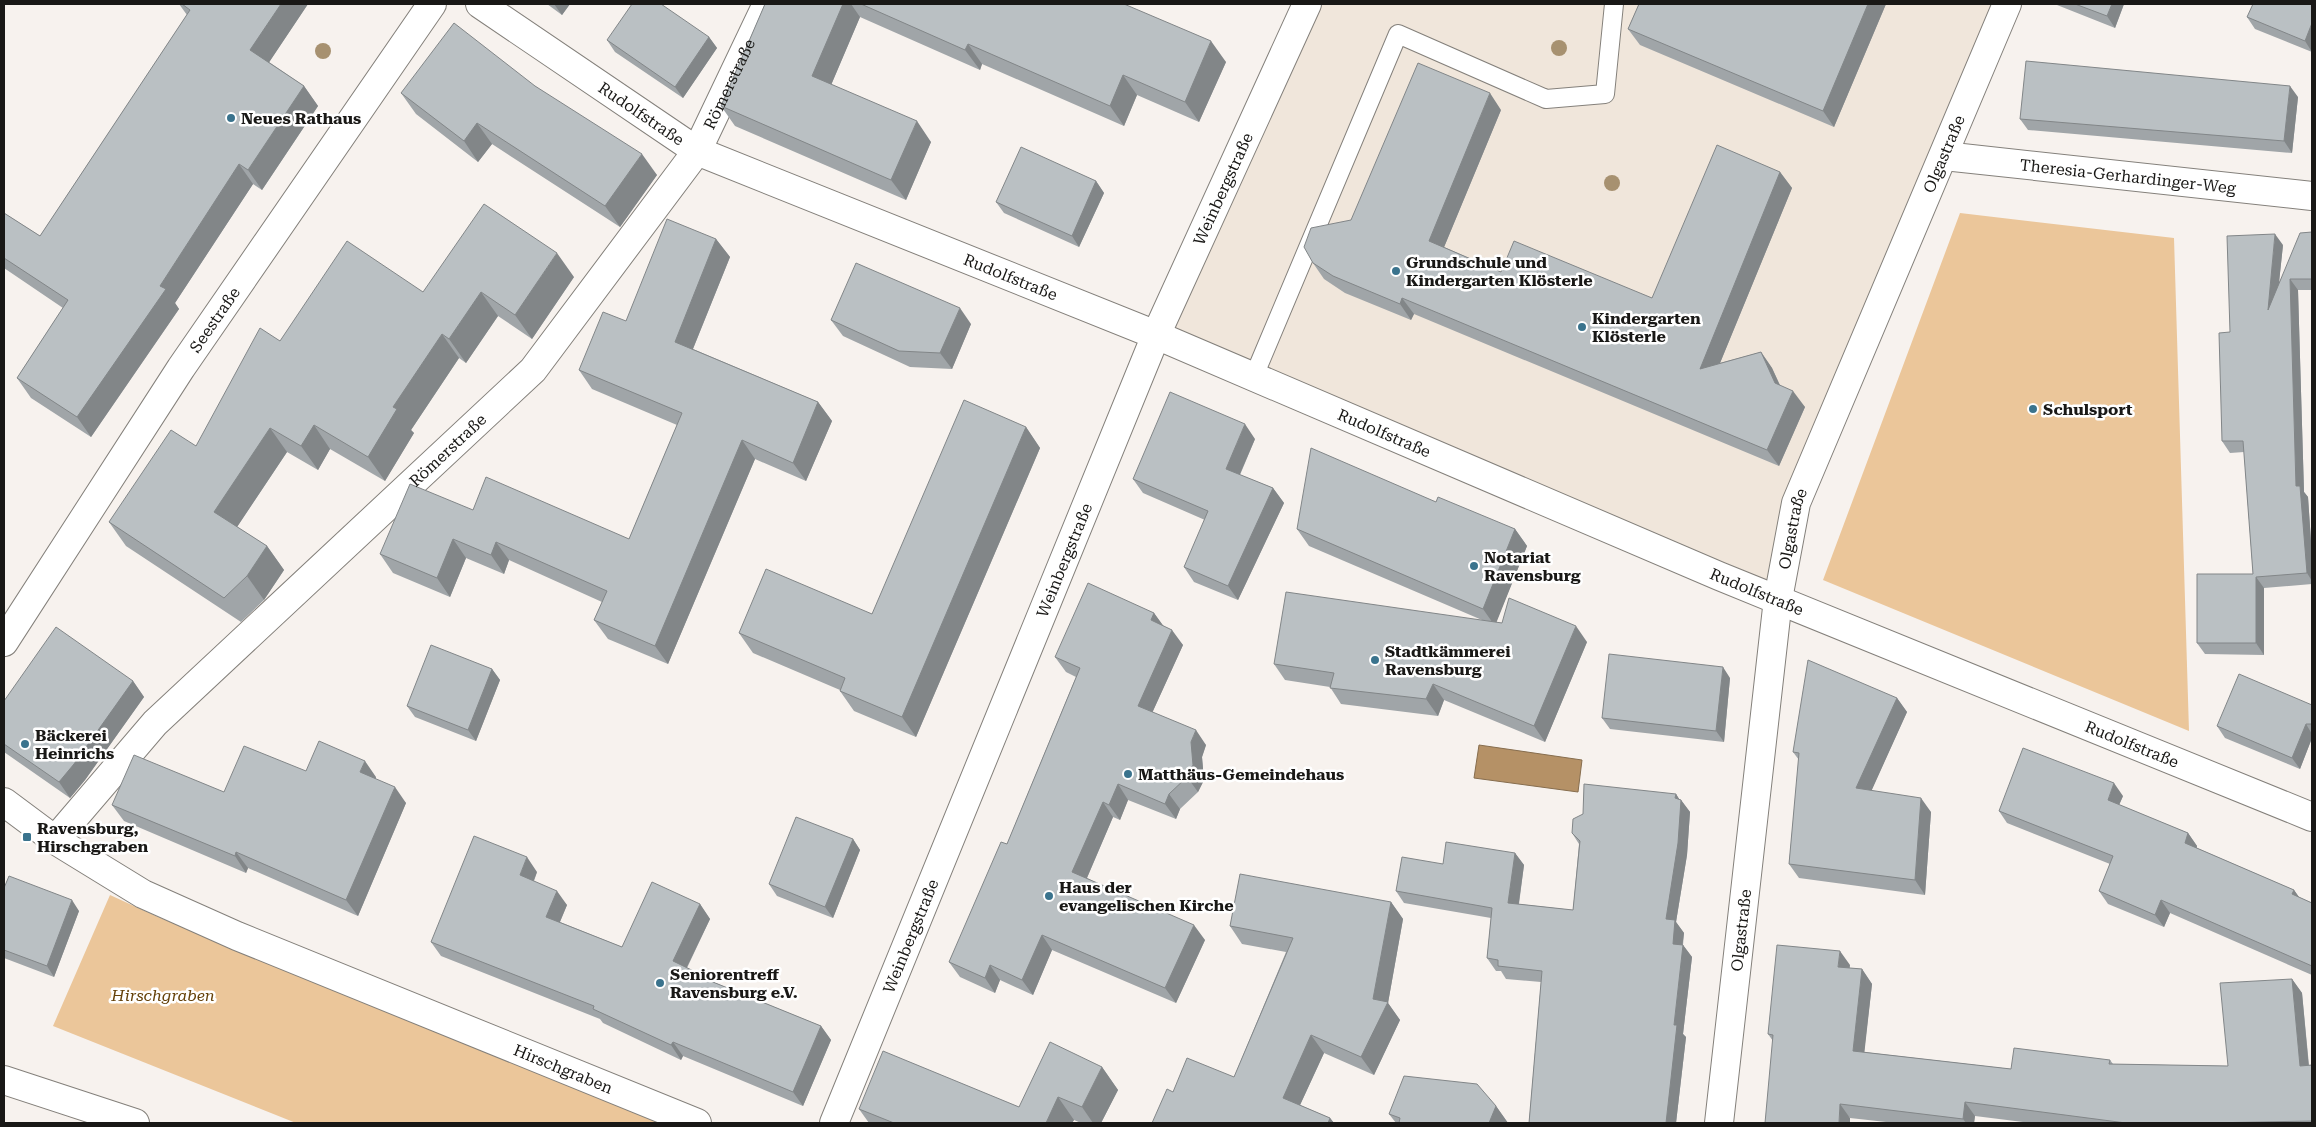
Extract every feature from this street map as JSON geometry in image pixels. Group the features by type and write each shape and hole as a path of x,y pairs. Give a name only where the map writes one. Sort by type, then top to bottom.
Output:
{"street":[{"name":"Seestraße","path":"4,642 181,368 432,4"},
{"name":"Rudolfstraße","path":"480,4 697,151 1156,335 1778,599 2312,817"},
{"name":"Römerstraße","path":"54,840 155,723 534,370 697,151 767,4"},
{"name":"Weinbergstraße","path":"834,1123 1156,335 1307,4"},
{"name":"Olgastraße","path":"1719,1123 1778,599 1796,504 2007,4"},
{"name":"Theresia-Gerhardinger-Weg","path":"1944,156 2312,196"},
{"name":"Hirschgraben","path":"4,802 54,840 142,894 237,936 697,1123"},
{"path":"4,1080 136,1123"}],"lane":[{"path":"1254,376 1398,34 1546,99 1605,94 1614,4"}],"shaded area":[{"path":"1307,4 2007,4 1796,503 1778,599 1157,335"},
{"path":"1479,745 1582,760 1578,792 1474,778"}],"green space":[{"name":"Schulsport","path":"1960,213 2174,238 2189,731 1823,580"},
{"name":"Hirschgraben","path":"110,895 158,917 670,1123 296,1123 53,1026"}],"building":[{"path":"182,4 281,4 250,50 304,86 248,170 239,164 160,286 166,289 77,417 17,378 68,300 4,258 4,213 40,236 190,10"},
{"path":"632,4 661,4 709,37 675,87 607,40"},
{"path":"765,4 843,4 812,76 917,121 891,180 721,106"},
{"path":"861,4 1124,4 1211,41 1185,102 1123,75 1110,106 968,44 965,50"},
{"path":"1639,4 1868,4 1823,111 1628,29"},
{"path":"2075,4 2112,4 2107,16"},
{"path":"2253,4 2312,4 2312,23 2305,41 2247,17"},
{"path":"454,23 535,86 642,154 605,206 477,123 464,141 401,93"},
{"path":"2026,61 2290,86 2284,141 2020,119"},
{"name":"Grundschule und Kindergarten Klösterle","path":"1418,63 1490,93 1429,241 1501,272 1514,241 1652,298 1717,145 1780,172 1700,369 1761,352 1775,383 1793,391 1767,450 1402,298 1400,304 1333,276 1313,263 1304,247 1311,228 1351,220"},
{"path":"1021,147 1096,181 1072,236 996,202"},
{"path":"484,204 557,253 515,315 481,292 449,339 442,334 393,407 397,409 368,457 314,425 301,446 270,428 214,512 267,546 247,576 224,598 109,522 171,430 196,446 260,328 280,341 347,241 423,292"},
{"path":"667,219 716,239 675,342 818,402 793,463 742,440 655,646 594,620 607,591 496,542 491,555 453,539 437,578 380,554 410,484 473,510 486,477 629,539 682,413 579,370 603,312 626,321"},
{"path":"2312,232 2312,279 2290,279 2296,486 2300,486 2307,573 2256,577 2256,643 2197,643 2197,574 2253,574 2243,441 2222,441 2219,333 2230,332 2227,236 2275,234 2268,310 2300,233"},
{"path":"856,263 960,308 940,353 899,351 831,320"},
{"path":"1170,392 1245,424 1226,469 1273,488 1228,586 1184,567 1208,511 1133,479"},
{"path":"964,400 1026,427 902,717 840,691 845,678 739,633 766,569 872,614"},
{"path":"1311,448 1436,502 1438,497 1515,529 1483,609 1297,529"},
{"path":"1088,583 1154,613 1151,620 1172,630 1138,706 1196,730 1191,742 1193,765 1187,777 1169,794 1165,804 1118,784 1109,805 1103,802 1072,872 1194,925 1165,988 1042,935 1022,980 990,965 985,978 949,962 1001,842 1007,844 1080,668 1055,657"},
{"path":"1286,592 1502,623 1509,598 1576,626 1534,726 1433,684 1426,699 1330,688 1334,673 1274,664"},
{"path":"56,627 133,681 59,782 4,744 4,701"},
{"path":"431,645 492,669 468,730 407,706"},
{"path":"1609,654 1723,667 1716,731 1602,718"},
{"path":"1808,660 1897,698 1856,788 1921,798 1915,880 1789,864 1799,753 1793,752"},
{"path":"2239,674 2312,705 2312,724 2306,724 2292,758 2217,726"},
{"path":"319,741 365,761 360,772 395,787 346,900 236,852 235,856 112,805 134,755 224,792 244,746 306,771"},
{"path":"2023,748 2114,783 2108,800 2188,833 2185,843 2294,890 2292,894 2312,903 2312,966 2161,900 2155,915 2099,891 2113,856 1999,811"},
{"path":"1584,784 1676,794 1675,798 1681,800 1678,843 1666,919 1675,920 1673,944 1683,945 1674,1025 1677,1025 1666,1123 1529,1123 1542,971 1498,966 1498,960 1487,958 1492,908 1396,891 1402,857 1443,864 1446,842 1515,853 1508,903 1573,910 1580,841 1572,833 1573,819 1583,814"},
{"path":"796,817 853,839 825,907 769,884"},
{"path":"474,836 527,857 520,875 557,891 546,917 622,947 652,882 700,904 673,961 704,976 703,978 821,1026 793,1092 673,1042 671,1045 593,1009 594,1006 431,942"},
{"path":"1240,874 1391,902 1373,999 1388,1002 1361,1057 1311,1035 1283,1098 1330,1118 1328,1123 1152,1123 1167,1089 1173,1092 1187,1058 1234,1077 1293,938 1230,926"},
{"path":"9,876 72,900 47,966 4,950 4,888"},
{"path":"1777,945 1840,951 1838,967 1862,969 1853,1051 2011,1069 2014,1048 2110,1060 2109,1064 2228,1066 2220,983 2292,979 2300,1066 2312,1065 2312,1121 2126,1123 1965,1102 1963,1119 1840,1104 1839,1123 1765,1123 1773,1035 1768,1034"},
{"path":"1050,1042 1102,1067 1082,1107 1058,1097 1046,1123 894,1123 859,1109 883,1051 1019,1107"},
{"path":"1404,1076 1477,1084 1496,1106 1489,1123 1399,1123 1400,1118 1389,1114"}],"place":[{"name":"Neues Rathaus","path":"231,118"},
{"name":"Grundschule und Kindergarten Klösterle","path":"1396,271"},
{"name":"Kindergarten Klösterle","path":"1582,327"},
{"name":"Schulsport","path":"2033,409"},
{"name":"Notariat Ravensburg","path":"1474,566"},
{"name":"Stadtkämmerei Ravensburg","path":"1375,660"},
{"name":"Bäckerei Heinrichs","path":"25,744"},
{"name":"Matthäus-Gemeindehaus","path":"1128,774"},
{"name":"Ravensburg, Hirschgraben","path":"27,837"},
{"name":"Haus der evangelischen Kirche","path":"1049,896"},
{"name":"Seniorentreff Ravensburg e.V.","path":"660,983"}]}
